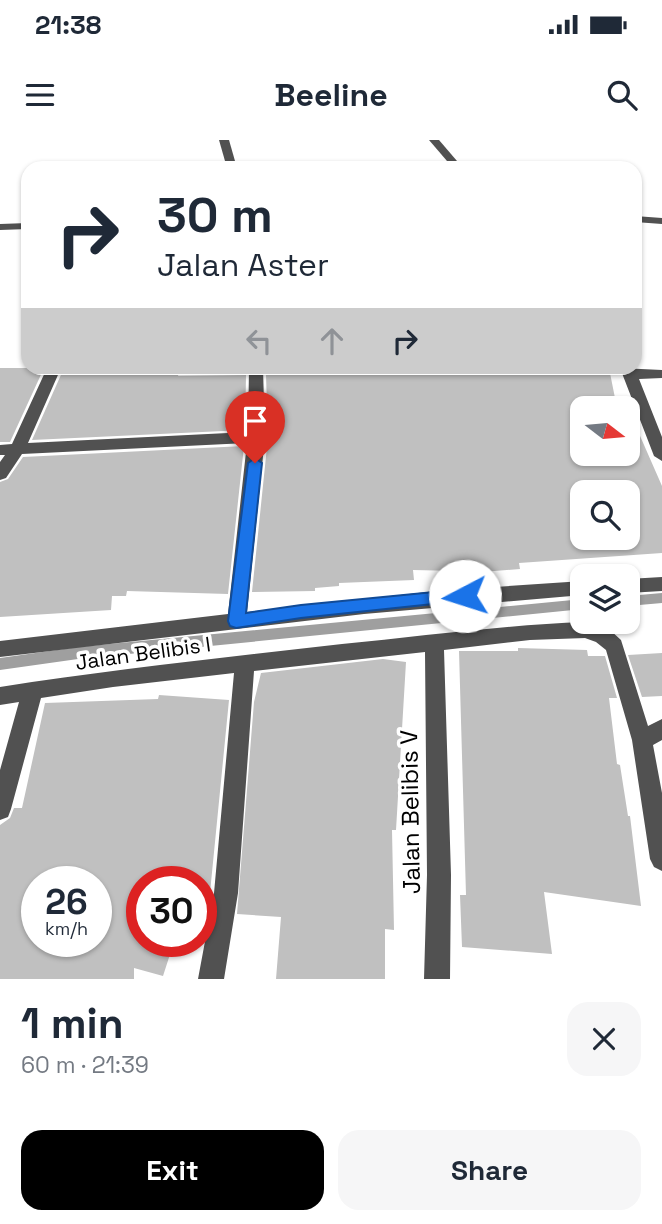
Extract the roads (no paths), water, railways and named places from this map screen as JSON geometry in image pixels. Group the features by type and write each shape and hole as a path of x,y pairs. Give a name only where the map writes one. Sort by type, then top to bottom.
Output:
{"street":[{"path":"224,140 230,161"},
{"path":"434,140 452,161"},
{"path":"642,220 662,221"},
{"path":"0,227 21,226"},
{"path":"642,372 662,374"},
{"path":"0,474 17,450 51,375"},
{"path":"236,621 251,515 257,437 256,375"},
{"path":"630,375 662,456"},
{"path":"0,450 257,437"},
{"path":"640,585 662,584"},
{"path":"0,649 315,610 570,589"},
{"name":"Jalan Belibis I","path":"0,696 113,678 245,663 434,645 530,632 585,630 603,635 614,646 642,740"},
{"name":"Jalan Belibis V","path":"434,645 439,875 437,979"},
{"path":"211,979 226,893 245,663"},
{"path":"0,809 32,693"},
{"path":"662,729 642,740 662,859"}],"waterway":[{"path":"640,600 662,598"},
{"path":"0,664 78,653 570,605"}]}
